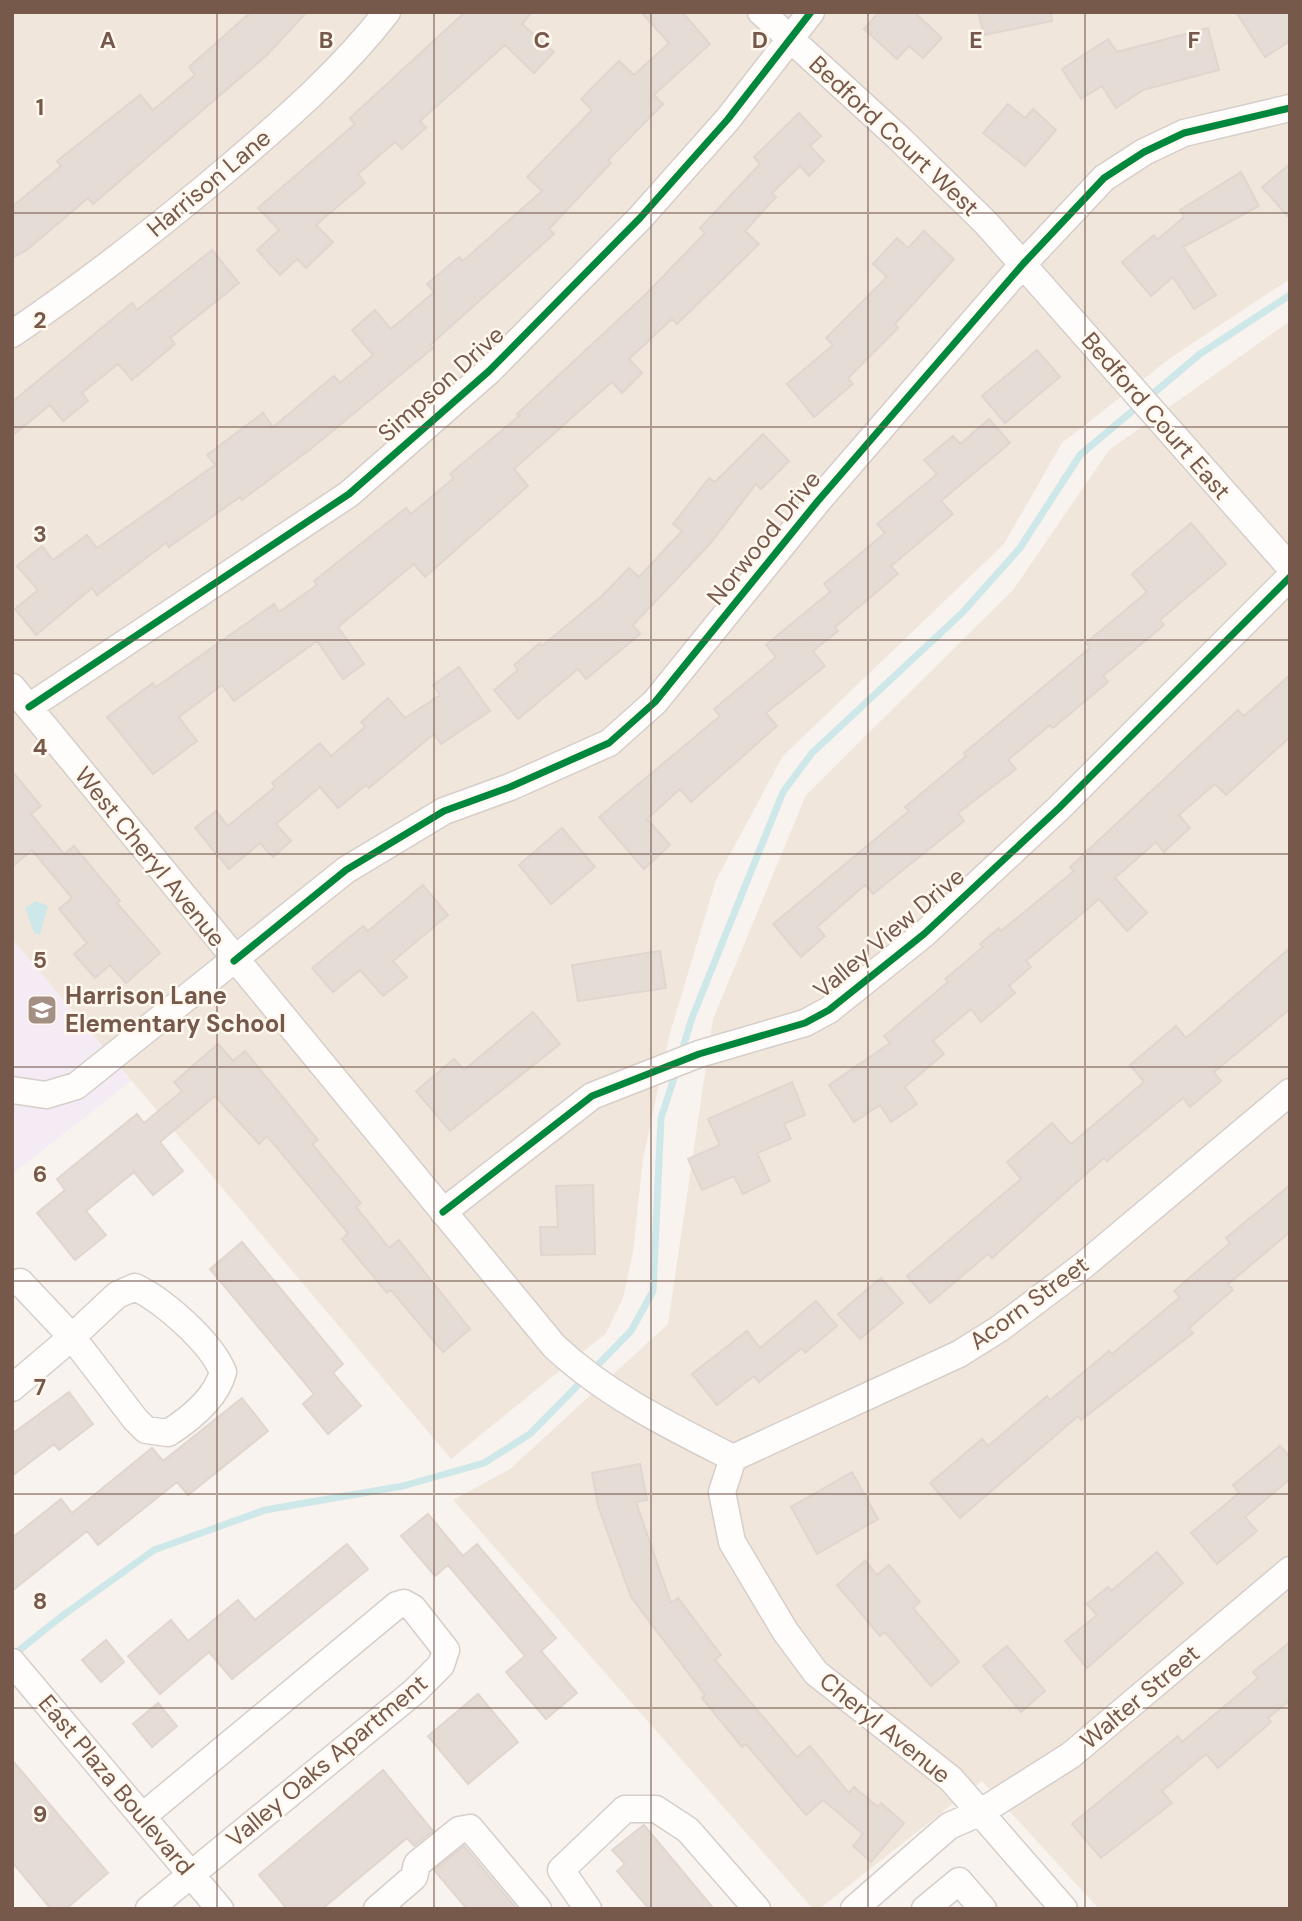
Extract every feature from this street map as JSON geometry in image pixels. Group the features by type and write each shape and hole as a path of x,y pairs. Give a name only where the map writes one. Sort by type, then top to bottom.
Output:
{"street":[{"name":"Harrison Lane","path":"12,334 102,271 288,117 345,61 387,12"},
{"name":"Bedford Court West","path":"761,12 900,139 986,223 1023,264"},
{"name":"Simpson Drive","path":"21,697 349,494 489,371 649,208 728,119 811,12"},
{"name":"Norwood Drive","path":"12,1090 46,1094 76,1086 346,870 444,811 510,787 609,743 655,702 817,502 1023,264 1104,178 1144,152 1184,133 1290,108"},
{"name":"Bedford Court East","path":"1023,264 1290,567"},
{"name":"Valley View Drive","path":"443,1212 592,1096 699,1054 805,1023 829,1010 924,934 1059,808 1290,577"},
{"name":"West Cheryl Avenue","path":"21,697 234,961 554,1346 578,1369 609,1389 733,1458"},
{"name":"Acorn Street","path":"733,1458 959,1354 999,1329 1084,1265 1290,1092"},
{"path":"12,1388 72,1337 117,1295 135,1287 167,1308 200,1340 223,1372 221,1381 202,1407 183,1423 168,1433 146,1430 72,1337 20,1282"},
{"name":"Cheryl Avenue","path":"733,1458 722,1492 732,1542 785,1631 816,1673 951,1779 1064,1909"},
{"name":"Walter Street","path":"854,1909 949,1826 981,1812 1071,1755 1290,1570"},
{"name":"Valley Oaks Apartment","path":"143,1816 397,1605 404,1603 413,1608 446,1650 441,1665 149,1909"},
{"name":"East Plaza Boulevard","path":"16,1667 220,1909"},
{"path":"588,1909 561,1870 625,1809 656,1809 688,1830 757,1909"},
{"path":"377,1909 414,1877 417,1864 458,1829 470,1828 538,1909"},
{"path":"925,1909 959,1881 983,1909"}],"shaded area":[{"path":"12,12 1290,12 1290,279 1173,356 1062,443 1004,544 783,756 716,880 670,1033 643,1159 633,1252 623,1298 606,1333 451,1459 12,939"},
{"path":"1290,321 1290,1909 1099,1909 982,1781 819,1909 813,1909 453,1500 510,1469 668,1324 713,1019 806,795 1013,590 1109,450"},
{"name":"Harrison Lane Elementary School","path":"12,939 131,1081 12,1174"}],"water":[{"path":"36,901 48,906 40,935 34,933 25,908"}],"building":[{"path":"251,12 307,12 267,55 93,204 88,198 27,250 12,258 12,207 61,166 57,161 140,95 153,110 195,75 189,67"},
{"path":"465,12 532,12 522,24 554,52 534,73 505,45 420,121 426,128 402,149 395,142 358,174 365,183 316,225 333,242 306,268 297,259 280,275 257,250 279,230 258,208 355,124 350,118"},
{"path":"641,12 682,12 710,44 654,95 663,104 608,160 611,163 549,229 554,234 430,345 433,348 312,448 242,500 240,497 169,547 166,543 97,595 92,588 36,635 15,609 38,590 17,566 42,546 53,560 87,535 97,548 215,465 207,455 263,413 273,427 334,376 340,383 373,355 352,330 375,310 391,329 434,292 427,284 459,257 463,261 542,191 527,177 592,110 581,99 619,61 634,75 669,43"},
{"path":"879,12 914,12 942,38 923,58 909,46 897,59 864,29"},
{"path":"978,12 1051,12 1052,21 984,35"},
{"path":"1236,12 1290,12 1290,41 1265,57"},
{"path":"1208,28 1219,70 1143,90 1116,108 1102,86 1081,99 1062,69 1108,39 1117,52"},
{"path":"1008,104 1025,118 1033,109 1056,130 1025,166 983,133"},
{"path":"799,113 821,136 810,146 824,161 809,176 800,166 772,193 776,197 745,231 759,244 677,324 672,319 629,359 642,373 622,393 612,382 514,469 528,486 425,577 414,564 338,627 364,664 343,679 317,641 234,701 222,685 179,717 197,741 153,774 107,717 153,683 156,687 274,604 279,612 317,585 314,581 406,508 411,514 454,478 450,474 519,416 517,414 647,293 705,233 700,228 760,164 754,157"},
{"path":"1290,164 1290,219 1262,187"},
{"path":"1241,172 1259,206 1183,247 1216,295 1194,309 1173,277 1151,296 1122,262 1154,235 1157,240 1184,217 1180,210"},
{"path":"924,231 954,259 895,324 898,328 848,378 853,384 814,417 787,384 833,345 826,338 887,277 873,264 897,238 908,248"},
{"path":"212,250 239,283 170,338 175,344 132,380 118,364 82,393 88,401 63,421 50,405 12,436 12,402 132,303 137,310"},
{"path":"1037,350 1060,377 1005,423 982,396"},
{"path":"989,419 1010,443 941,501 953,514 891,566 898,574 835,627 838,631 813,651 825,666 766,713 777,726 691,802 680,789 647,819 670,845 644,869 599,817 720,716 714,709 776,657 766,645 830,592 824,584 885,533 877,524 937,474 924,460 953,436 960,444"},
{"path":"763,434 789,461 761,489 756,484 709,545 633,625 640,634 586,679 578,669 518,719 494,690 518,670 514,665 540,643 542,646 603,595 629,568 639,577 682,531 673,524 709,478 715,482"},
{"path":"1191,523 1226,564 1160,620 1164,625 1103,676 1108,682 1053,728 1050,725 1008,760 1016,769 958,813 964,821 873,894 865,885 817,927 825,936 801,957 773,924 909,811 905,807 966,756 964,753 1090,648 1086,643 1147,592 1132,574"},
{"path":"459,667 490,711 441,744 434,734 369,788 366,785 338,808 320,787 276,824 291,841 273,857 260,843 229,869 195,828 216,811 228,826 275,787 272,783 320,743 331,756 365,727 361,722 388,698 405,718 440,695 433,685"},
{"path":"1290,675 1290,737 1226,795 1215,784 1179,815 1190,828 1164,852 1156,842 1115,878 1147,913 1127,931 1099,899 1026,961 1031,967 1009,986 1015,993 981,1022 971,1009 933,1041 944,1054 905,1087 917,1104 891,1122 880,1105 854,1122 829,1085 890,1043 884,1036 948,982 945,979 983,947 980,944 999,928 1001,931 1074,871 1070,867 1238,710 1244,716"},
{"path":"12,771 41,806 31,814 64,854 74,846 120,901 117,903 160,953 126,983 110,965 95,978 74,954 87,943 59,909 72,898 32,850 12,867"},
{"path":"562,828 595,867 551,904 519,865"},
{"path":"423,885 448,915 393,961 407,977 383,996 360,970 333,992 312,968 363,926 368,931"},
{"path":"1290,948 1290,1009 1214,1072 1221,1081 1190,1107 1183,1098 1107,1161 1104,1158 992,1258 988,1254 930,1303 907,1276 1021,1179 1007,1162 1052,1123 1071,1144 1144,1082 1130,1065 1176,1026 1186,1038"},
{"path":"660,951 666,988 578,1001 572,965"},
{"path":"533,1012 560,1044 450,1131 416,1091 454,1059 464,1070"},
{"path":"218,1044 233,1061 245,1051 318,1140 312,1144 361,1203 356,1207 389,1248 399,1240 470,1329 443,1352 391,1290 387,1293 342,1239 348,1233 267,1136 259,1144 215,1096 160,1142 183,1171 153,1195 134,1172 86,1211 106,1235 75,1260 37,1213 65,1190 57,1179 137,1114 144,1123 182,1091 174,1082"},
{"path":"792,1082 805,1115 784,1124 791,1139 757,1153 770,1181 743,1194 734,1176 702,1190 688,1159 720,1145 708,1119"},
{"path":"593,1185 595,1254 541,1255 540,1227 558,1227 556,1186"},
{"path":"1290,1185 1290,1232 1228,1284 1233,1290 1189,1328 1193,1333 1081,1420 1078,1416 960,1518 930,1483 982,1439 988,1446 1047,1396 1050,1400 1109,1351 1112,1354 1180,1297 1174,1291 1230,1243 1226,1238"},
{"path":"242,1242 343,1364 333,1373 361,1406 328,1434 303,1404 314,1394 210,1269"},
{"path":"881,1278 903,1303 860,1339 838,1314"},
{"path":"816,1301 837,1326 805,1353 802,1348 759,1382 754,1376 717,1405 692,1374 747,1331 760,1348"},
{"path":"69,1392 93,1424 59,1450 54,1444 12,1476 12,1434"},
{"path":"242,1398 268,1431 188,1495 177,1482 98,1545 87,1531 12,1591 12,1538 61,1499 72,1513 152,1448 163,1461"},
{"path":"1280,1446 1290,1457 1290,1479 1245,1517 1257,1531 1217,1564 1191,1533 1239,1493 1233,1485"},
{"path":"640,1464 647,1500 636,1502 671,1603 678,1598 721,1655 715,1660 797,1757 810,1746 849,1793 854,1787 878,1807 881,1803 904,1823 871,1862 853,1846 863,1834 823,1800 806,1815 746,1744 742,1747 702,1698 705,1695 631,1597 598,1506 592,1473"},
{"path":"852,1472 878,1519 817,1554 791,1507"},
{"path":"428,1514 463,1556 477,1544 556,1638 541,1651 577,1693 546,1719 506,1672 525,1656 448,1565 435,1576 401,1536"},
{"path":"347,1544 368,1569 232,1679 209,1652 160,1694 128,1656 171,1620 188,1641 238,1600 255,1620"},
{"path":"1157,1552 1183,1583 1087,1668 1065,1641 1097,1615 1087,1604 1108,1587 1111,1591"},
{"path":"865,1561 877,1575 889,1565 920,1602 913,1608 959,1662 931,1686 885,1632 880,1636 837,1585"},
{"path":"106,1640 124,1662 101,1682 82,1660"},
{"path":"1290,1642 1290,1700 1268,1718 1271,1722 1218,1768 1206,1754 1162,1791 1172,1803 1101,1858 1072,1824 1178,1736 1182,1742 1258,1678 1253,1672"},
{"path":"1007,1646 1045,1691 1021,1712 983,1666"},
{"path":"478,1694 518,1742 468,1784 428,1736"},
{"path":"158,1703 177,1726 152,1747 133,1724"},
{"path":"12,1760 108,1873 66,1909 51,1909 12,1862"},
{"path":"383,1770 433,1831 414,1846 407,1838 322,1909 287,1909 259,1875"},
{"path":"644,1825 714,1909 649,1909 617,1871 625,1864 612,1850"},
{"path":"464,1846 517,1909 467,1909 434,1870"}],"waterway":[{"path":"681,1054 692,1018 783,792 812,753 962,613 1020,548 1080,455 1200,354 1290,295"},
{"path":"12,1656 62,1616 154,1550 265,1510 403,1486 484,1463 530,1434 631,1331 653,1291 661,1118 676,1072"}],"cycle path":[{"path":"29,707 349,494 489,371 640,218 728,119 811,12"},
{"path":"234,961 346,870 444,811 510,787 609,743 655,702 817,502 1023,264 1104,178 1144,152 1184,133 1290,108"},
{"path":"443,1212 592,1096 699,1054 805,1023 829,1010 924,934 1059,808 1290,577"}],"place":[{"name":"Harrison Lane Elementary School","path":"42,1010"}]}
